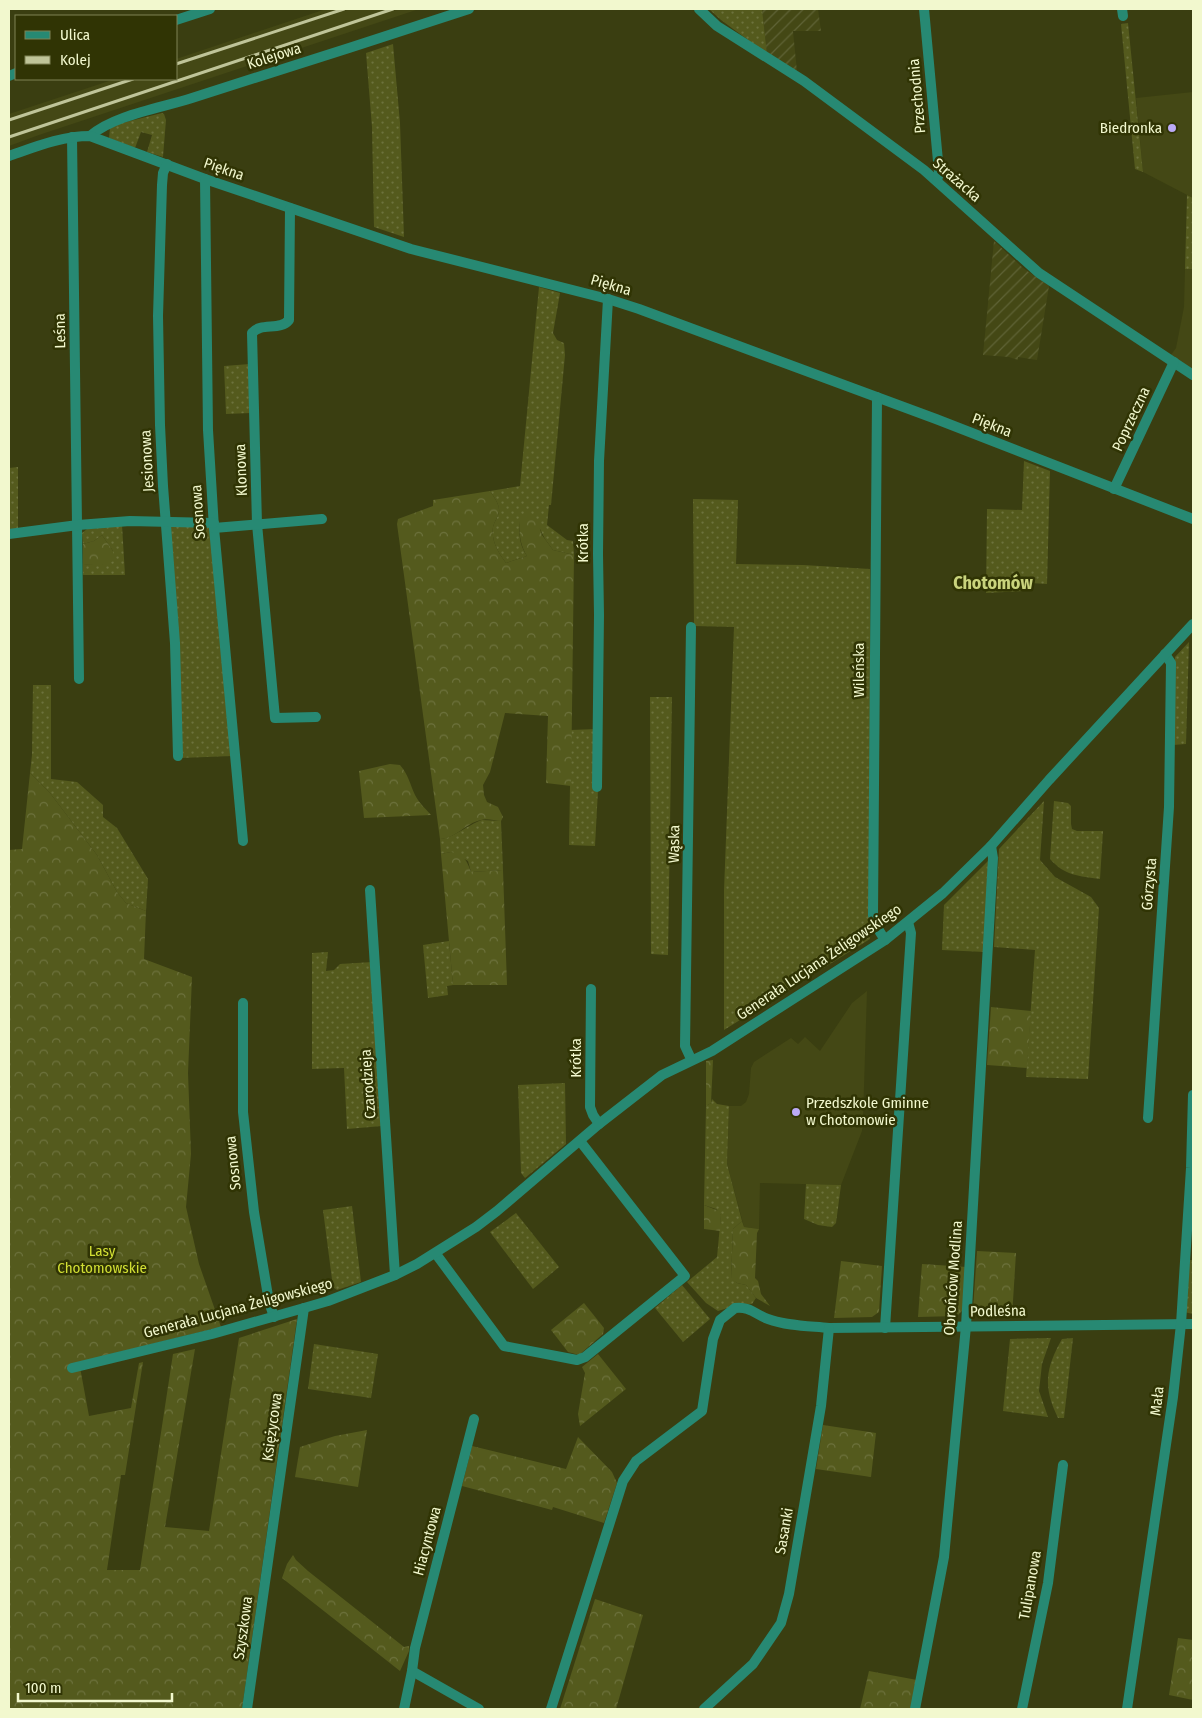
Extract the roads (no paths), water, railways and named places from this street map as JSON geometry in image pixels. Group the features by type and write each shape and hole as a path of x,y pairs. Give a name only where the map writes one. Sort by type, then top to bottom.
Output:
{"street":[{"path":"178,19 210,9"},
{"name":"Kolejowa","path":"90,136 103,126 113,122 470,9"},
{"name":"Strażacka","path":"699,9 717,26 804,81 937,181 1028,265 1193,375"},
{"name":"Przechodnia","path":"924,9 939,172 937,181"},
{"name":"Piękna","path":"9,156 52,141 90,136 205,179 411,249 608,299 688,326 1193,519"},
{"name":"Leśna","path":"72,137 79,679"},
{"name":"Jesionowa","path":"166,164 162,185 158,316 160,426 175,643 178,756"},
{"name":"Sosnowa","path":"205,179 208,421 214,526 242,841"},
{"name":"Klonowa","path":"290,208 289,320 278,326 258,329 252,333 257,524 275,718 316,717"},
{"name":"Krótka","path":"597,787 600,615 598,554 599,461 608,299"},
{"name":"Poprzeczna","path":"1114,489 1174,362"},
{"name":"Wileńska","path":"877,397 873,915 878,929 885,940"},
{"path":"9,534 78,525 130,521 214,526 322,519"},
{"name":"Generała Lucjana Żeligowskiego","path":"72,1368 304,1308 395,1275 436,1254 497,1211 599,1124 662,1075 691,1059 712,1051 885,940 908,922 942,893 991,846 1049,780 1193,624"},
{"name":"Wąska","path":"691,628 686,1046 691,1059"},
{"name":"Górzysta","path":"1148,1118 1169,807 1171,663 1165,654"},
{"name":"Obrońców Modlina","path":"915,1709 944,1557 966,1326 992,877 993,853 991,846"},
{"name":"Czarodzieja","path":"370,890 395,1275"},
{"path":"885,1328 911,933 908,922"},
{"name":"Krótka","path":"591,989 590,1107 599,1124"},
{"name":"Sosnowa","path":"243,1003 243,1112 254,1212 269,1302 274,1317"},
{"name":"Mała","path":"1126,1709 1174,1396 1181,1324 1191,1168 1193,1095"},
{"path":"436,1254 504,1346 577,1360 585,1357 685,1276 580,1141"},
{"name":"Księżycowa","path":"269,1550 304,1308"},
{"name":"Podleśna","path":"552,1709 623,1481 636,1461 702,1411 713,1339 720,1320 735,1308 748,1308 766,1318 798,1326 830,1328 1193,1324"},
{"name":"Sasanki","path":"704,1709 753,1664 781,1623 789,1594 821,1406 830,1328"},
{"name":"Hiacyntowa","path":"404,1709 415,1648 474,1419"},
{"name":"Tulipanowa","path":"1022,1709 1048,1583 1063,1465"},
{"name":"Szyszkowa","path":"246,1709 269,1550"},
{"path":"412,1671 479,1709"}],"railway":[{"path":"178,63 344,9"},
{"path":"9,137 393,9"},
{"path":"9,120 130,80"}],"place":[{"name":"Biedronka","path":"1172,128"},
{"name":"Przedszkole Gminne w Chotomowie","path":"796,1112"}],"district":[{"name":"Chotomów","path":"993,583"}],"park label":[{"name":"Lasy Chotomowskie","path":"102,1260"}]}
